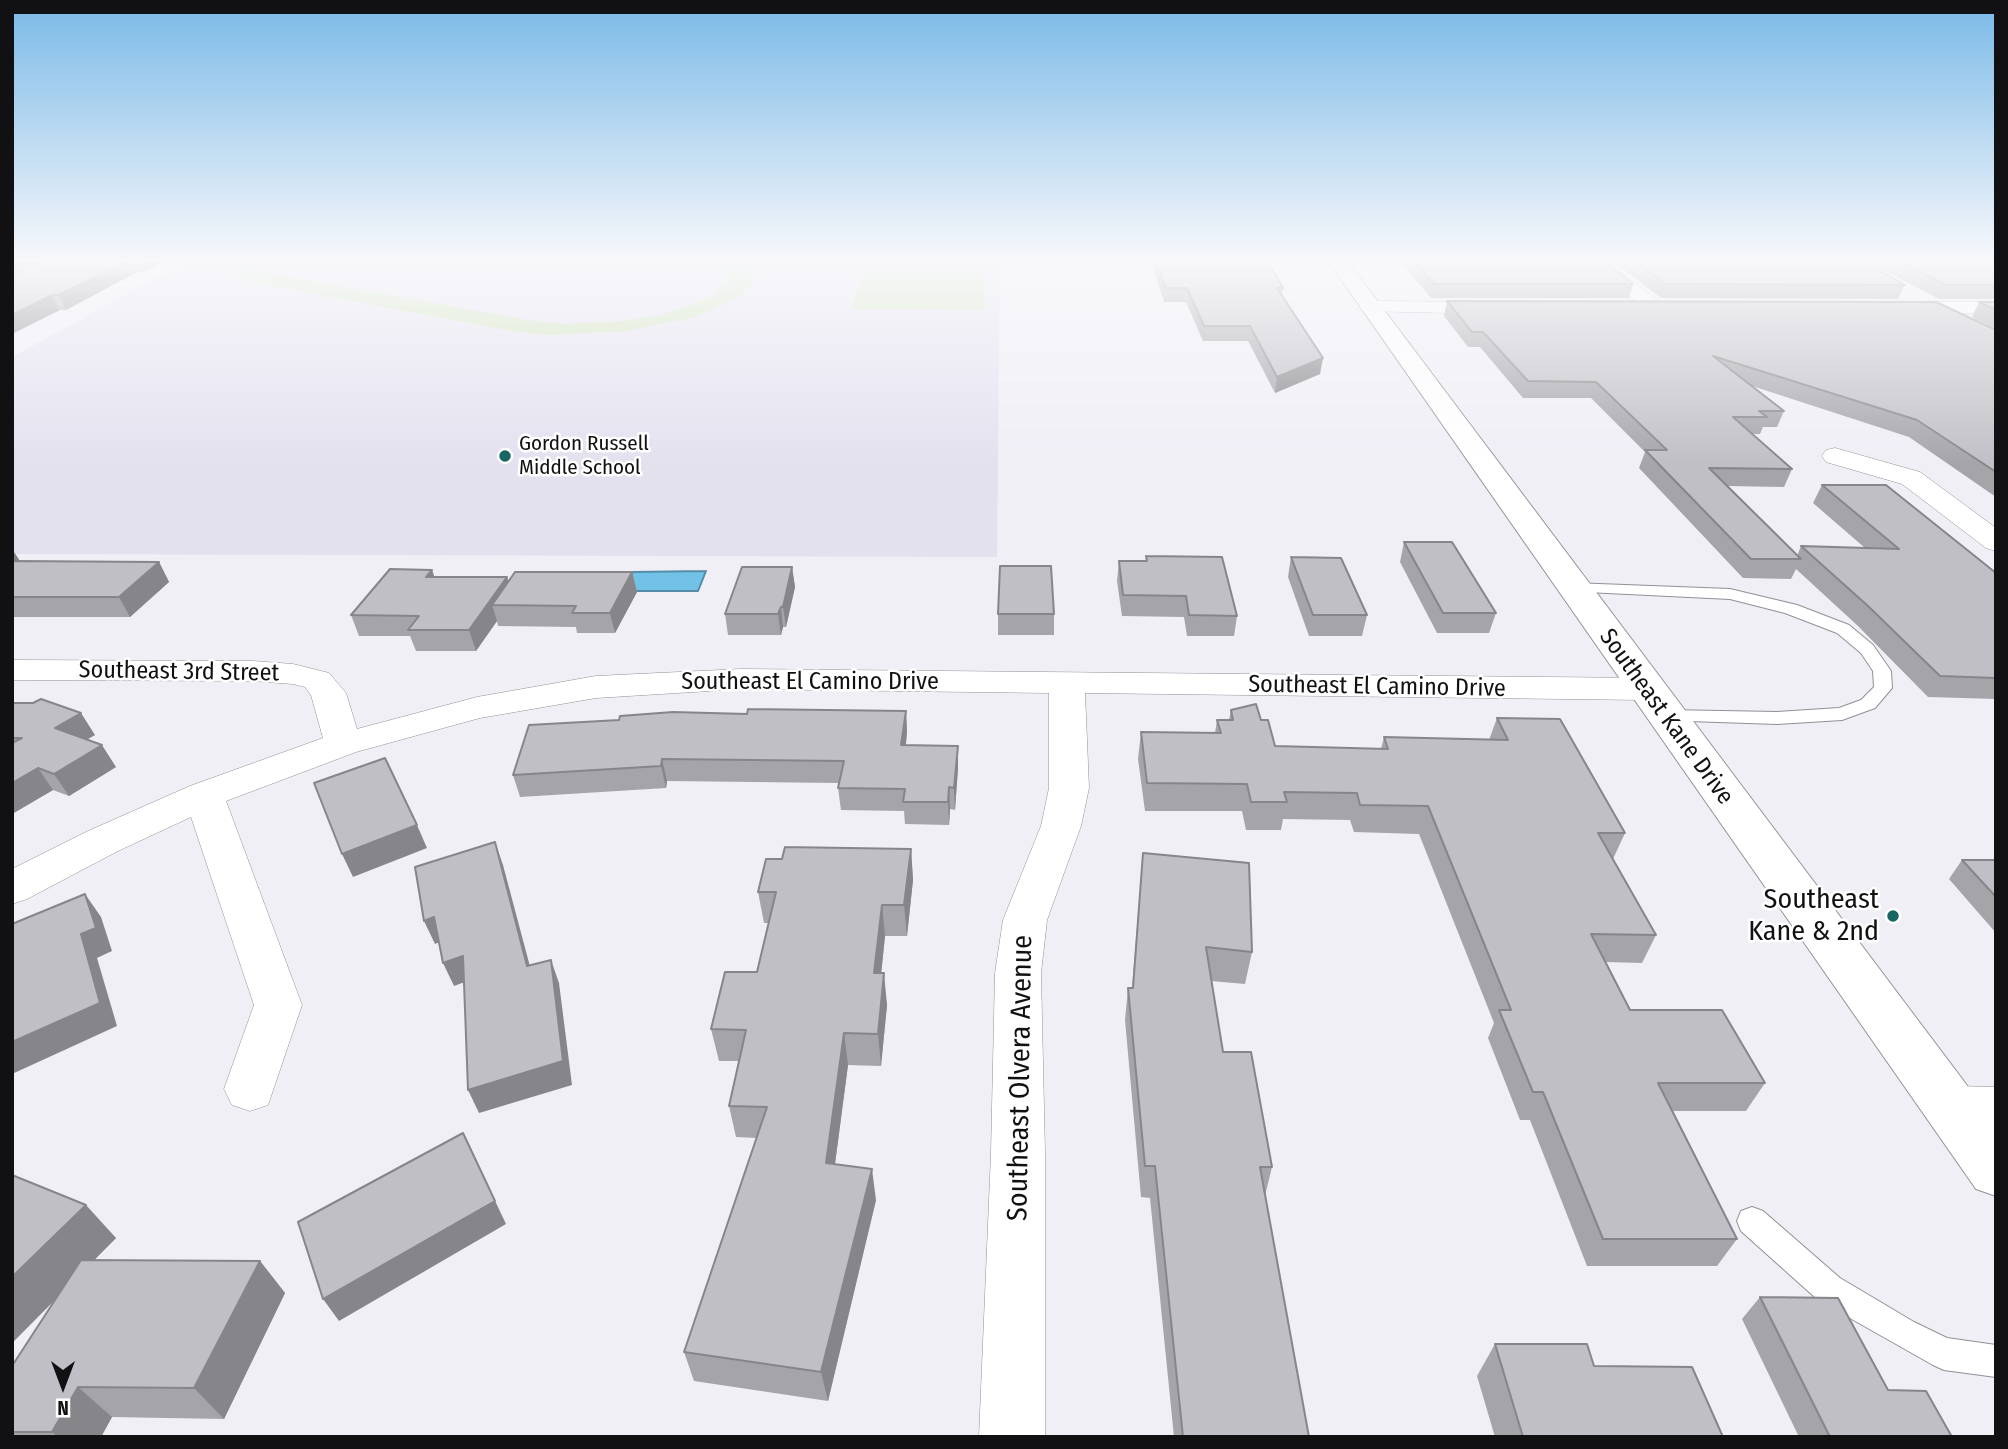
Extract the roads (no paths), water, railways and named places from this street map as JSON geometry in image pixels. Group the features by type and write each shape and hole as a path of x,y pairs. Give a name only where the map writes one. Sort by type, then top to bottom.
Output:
{"main road":[{"name":"Southeast Kane Drive","path":"1386,330 1655,703 1974,1110 1996,1170"}],"street":[{"path":"1835,456 1911,478 1996,542"},
{"name":"Southeast 3rd Street","path":"12,670 253,671 293,674 317,680 328,693 344,744"},
{"name":"Southeast El Camino Drive","path":"12,888 103,841 204,795 344,744 477,708 541,695 669,681 742,679 1067,684 1655,703"},
{"name":"Southeast Olvera Avenue","path":"1012,1437 1018,1181 1018,973 1025,920 1061,826 1069,789 1067,684"},
{"path":"204,795 278,1005 250,1089"}],"lane":[{"path":"1572,588 1730,594 1791,609 1843,629 1867,649 1882,671 1883,688 1868,704 1842,714 1777,718 1655,703"},
{"path":"1752,1220 1829,1289 1903,1333 1944,1354 1996,1361"}],"water":[{"path":"706,571 698,591 623,591 633,572"}],"place":[{"name":"Gordon Russell Middle School","path":"505,456"},
{"name":"Southeast Kane & 2nd","path":"1893,916"}]}
